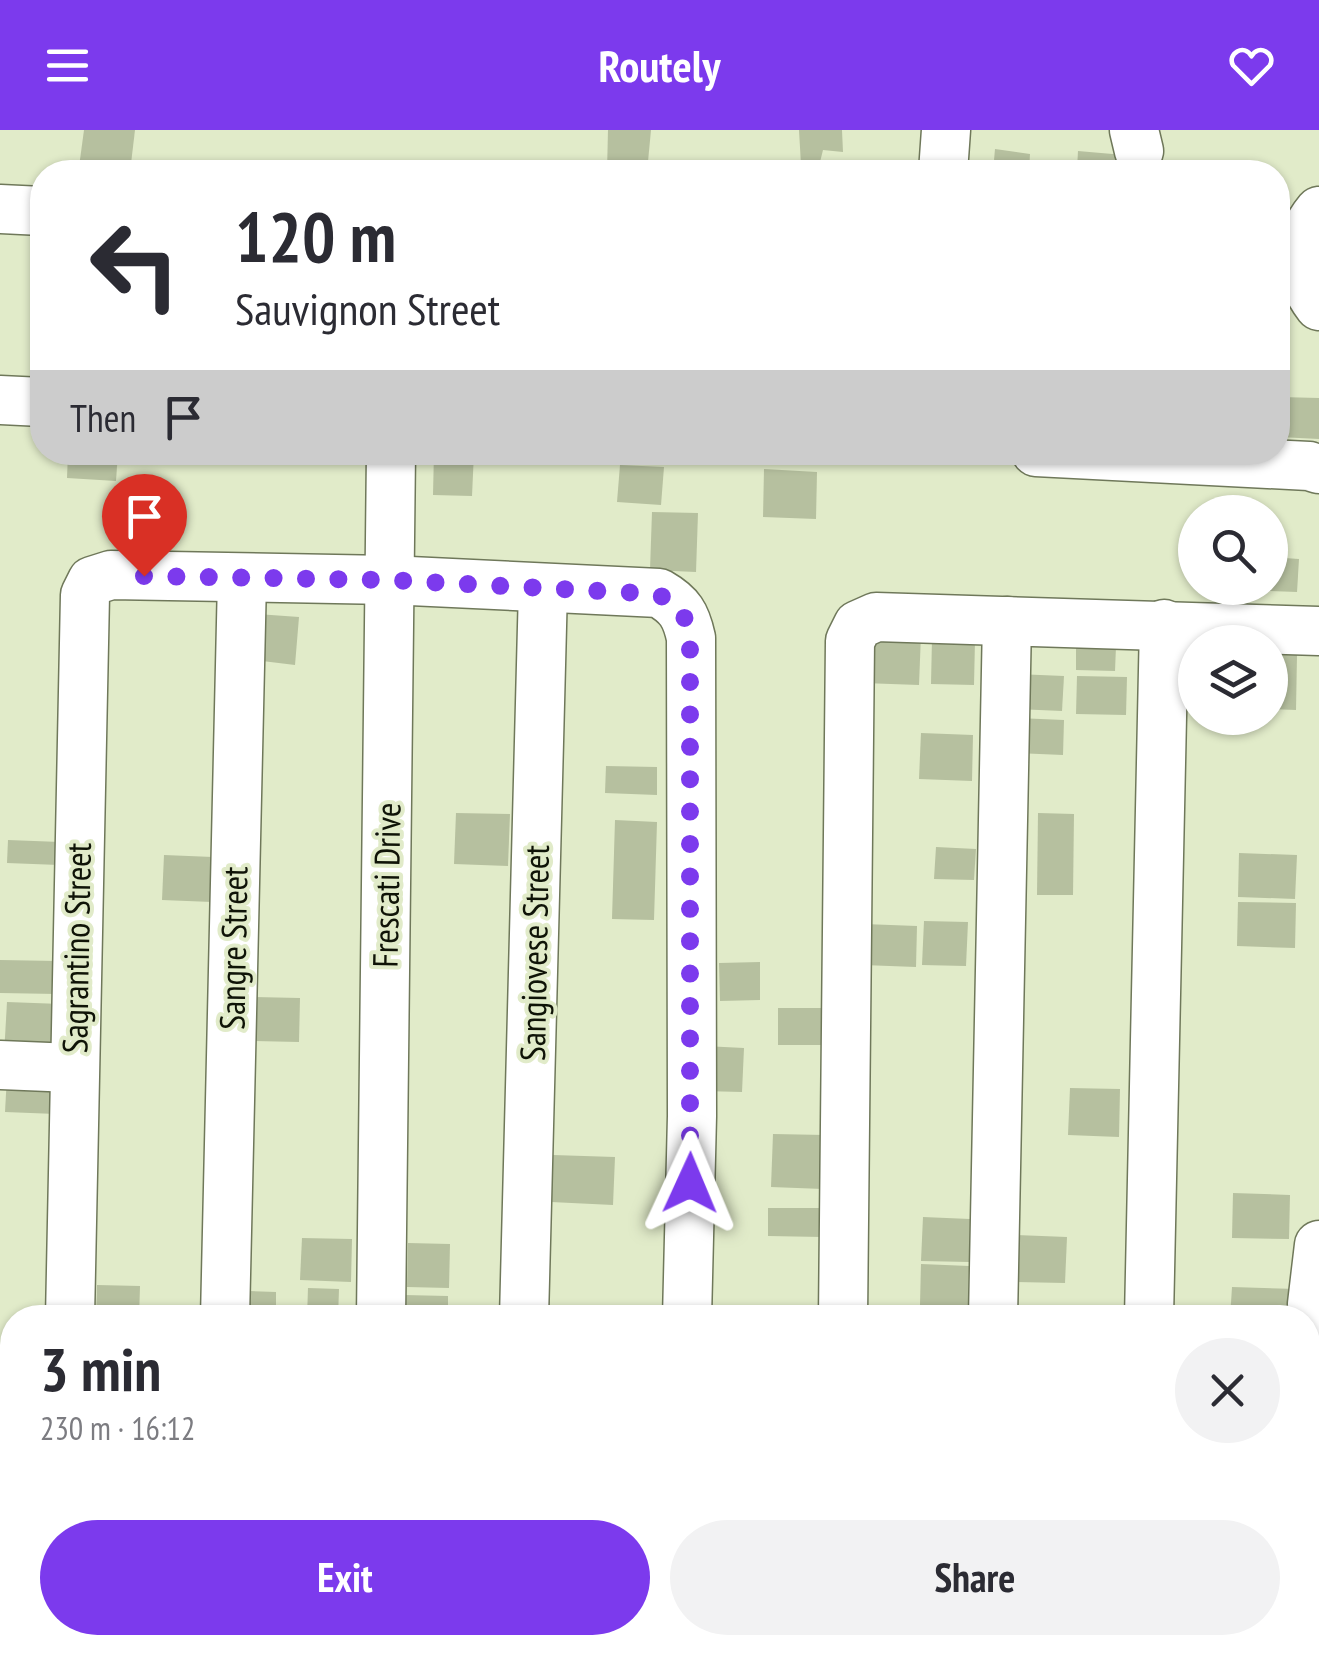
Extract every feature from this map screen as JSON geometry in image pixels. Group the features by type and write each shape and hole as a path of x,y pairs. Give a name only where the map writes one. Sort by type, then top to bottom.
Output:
{"street":[{"path":"944,160 946,130"},
{"path":"0,209 30,210"},
{"path":"0,400 30,401"},
{"name":"Frescati Drive","path":"381,1305 391,465"},
{"path":"1290,465 1319,469"},
{"name":"Sagrantino Street","path":"70,1305 85,595 92,581 111,575 242,579"},
{"path":"242,579 389,580 659,594 677,603 687,620 690,638 692,1116 687,1305"},
{"name":"Sangre Street","path":"225,1305 242,579"},
{"name":"Sangiovese Street","path":"524,1305 543,588"},
{"path":"843,1305 850,641 858,625 876,617 1319,631"},
{"path":"993,1305 1007,621"},
{"path":"1149,1305 1164,624"},
{"path":"0,1065 73,1068"},
{"path":"1312,1305 1319,1245"}],"building":[{"path":"84,130 135,130 131,160 80,160"},
{"path":"608,130 651,130 648,160 607,160"},
{"path":"799,130 842,130 843,152 823,150 820,160 801,160"},
{"path":"995,149 1030,154 1030,160 994,160"},
{"path":"1078,151 1124,155 1124,160 1078,160"},
{"path":"1290,397 1319,398 1319,439 1290,438"},
{"path":"68,465 117,465 116,481 67,478"},
{"path":"434,465 473,465 472,496 433,495"},
{"path":"620,465 664,467 661,505 617,502"},
{"path":"764,469 817,472 816,519 763,517"},
{"path":"127,494 167,497 165,535 125,532"},
{"path":"652,512 698,513 696,572 650,570"},
{"path":"1288,558 1299,559 1297,592 1288,592"},
{"path":"257,614 299,617 295,665 253,660"},
{"path":"865,632 921,634 919,685 863,683"},
{"path":"932,639 975,640 974,685 931,684"},
{"path":"1076,645 1116,646 1115,671 1076,670"},
{"path":"1288,655 1297,655 1296,710 1288,710"},
{"path":"1015,674 1064,676 1062,711 1014,709"},
{"path":"1077,676 1127,677 1126,715 1076,714"},
{"path":"1017,718 1064,720 1063,755 1016,753"},
{"path":"921,733 973,735 972,781 919,779"},
{"path":"606,766 657,767 657,795 605,793"},
{"path":"456,813 510,814 508,866 454,864"},
{"path":"1038,813 1074,814 1073,895 1037,895"},
{"path":"615,820 657,822 654,920 612,919"},
{"path":"8,840 60,842 59,865 7,863"},
{"path":"936,847 976,849 974,880 934,879"},
{"path":"1239,853 1297,855 1295,899 1238,897"},
{"path":"164,855 213,857 212,902 162,900"},
{"path":"1238,902 1296,903 1295,948 1237,946"},
{"path":"924,921 968,922 966,966 922,965"},
{"path":"864,924 917,926 916,967 863,965"},
{"path":"0,960 57,961 57,994 0,993"},
{"path":"760,962 760,1000 720,1001 719,963"},
{"path":"254,997 300,998 299,1042 252,1041"},
{"path":"7,1002 61,1004 58,1057 4,1055"},
{"path":"778,1008 822,1008 822,1045 778,1045"},
{"path":"704,1046 744,1048 742,1092 703,1091"},
{"path":"7,1076 57,1078 56,1114 5,1112"},
{"path":"1070,1088 1120,1089 1119,1137 1068,1135"},
{"path":"773,1134 825,1135 823,1189 771,1187"},
{"path":"553,1155 615,1157 613,1205 551,1202"},
{"path":"1233,1193 1290,1195 1289,1239 1232,1238"},
{"path":"768,1208 822,1208 822,1237 768,1236"},
{"path":"923,1217 970,1219 969,1262 921,1261"},
{"path":"1015,1235 1067,1237 1065,1283 1013,1282"},
{"path":"302,1238 352,1239 351,1282 300,1280"},
{"path":"408,1243 450,1244 449,1288 407,1287"},
{"path":"921,1264 969,1266 968,1305 920,1305"},
{"path":"97,1285 140,1286 139,1305 96,1305"},
{"path":"1232,1287 1297,1289 1296,1305 1231,1305"},
{"path":"308,1288 339,1289 338,1305 307,1305"},
{"path":"249,1291 276,1292 276,1305 248,1305"},
{"path":"404,1295 448,1296 448,1305 404,1305"}],"route":[{"path":"144,576 389,580 659,594 677,603 687,620 690,638 690,1183"}]}
